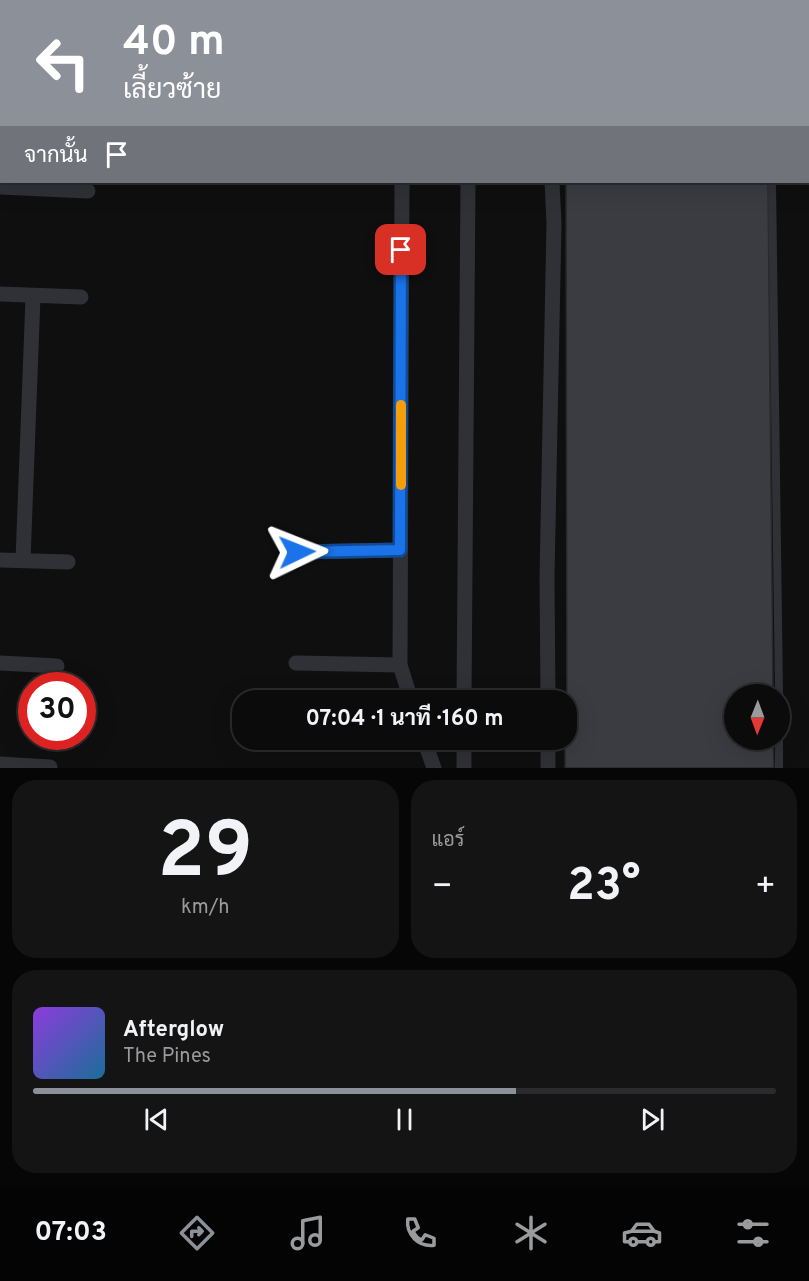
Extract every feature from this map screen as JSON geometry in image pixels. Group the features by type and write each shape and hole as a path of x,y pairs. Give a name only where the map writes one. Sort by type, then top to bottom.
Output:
{"street":[{"path":"402,183 400,665 408,690"},
{"path":"464,690 468,183"},
{"path":"548,690 547,577 554,223 552,183"},
{"path":"0,187 88,191"},
{"path":"0,294 81,297"},
{"path":"23,560 33,297"},
{"path":"297,552 400,550"},
{"path":"0,560 68,562"},
{"path":"0,663 57,666"},
{"path":"296,663 400,665"},
{"path":"428,750 434,768"},
{"path":"464,750 464,768"},
{"path":"548,750 548,768"},
{"path":"0,764 50,767"}],"lane":[{"path":"772,183 779,684"},
{"path":"779,750 779,768"}],"building":[{"path":"566,183 768,183 773,684 724,684 724,750 773,750 774,768 565,768 565,750 577,750 577,690 567,690"}],"slow traffic":[{"path":"401,405 401,485"}],"route":[{"path":"297,552 400,550 401,250"}]}
